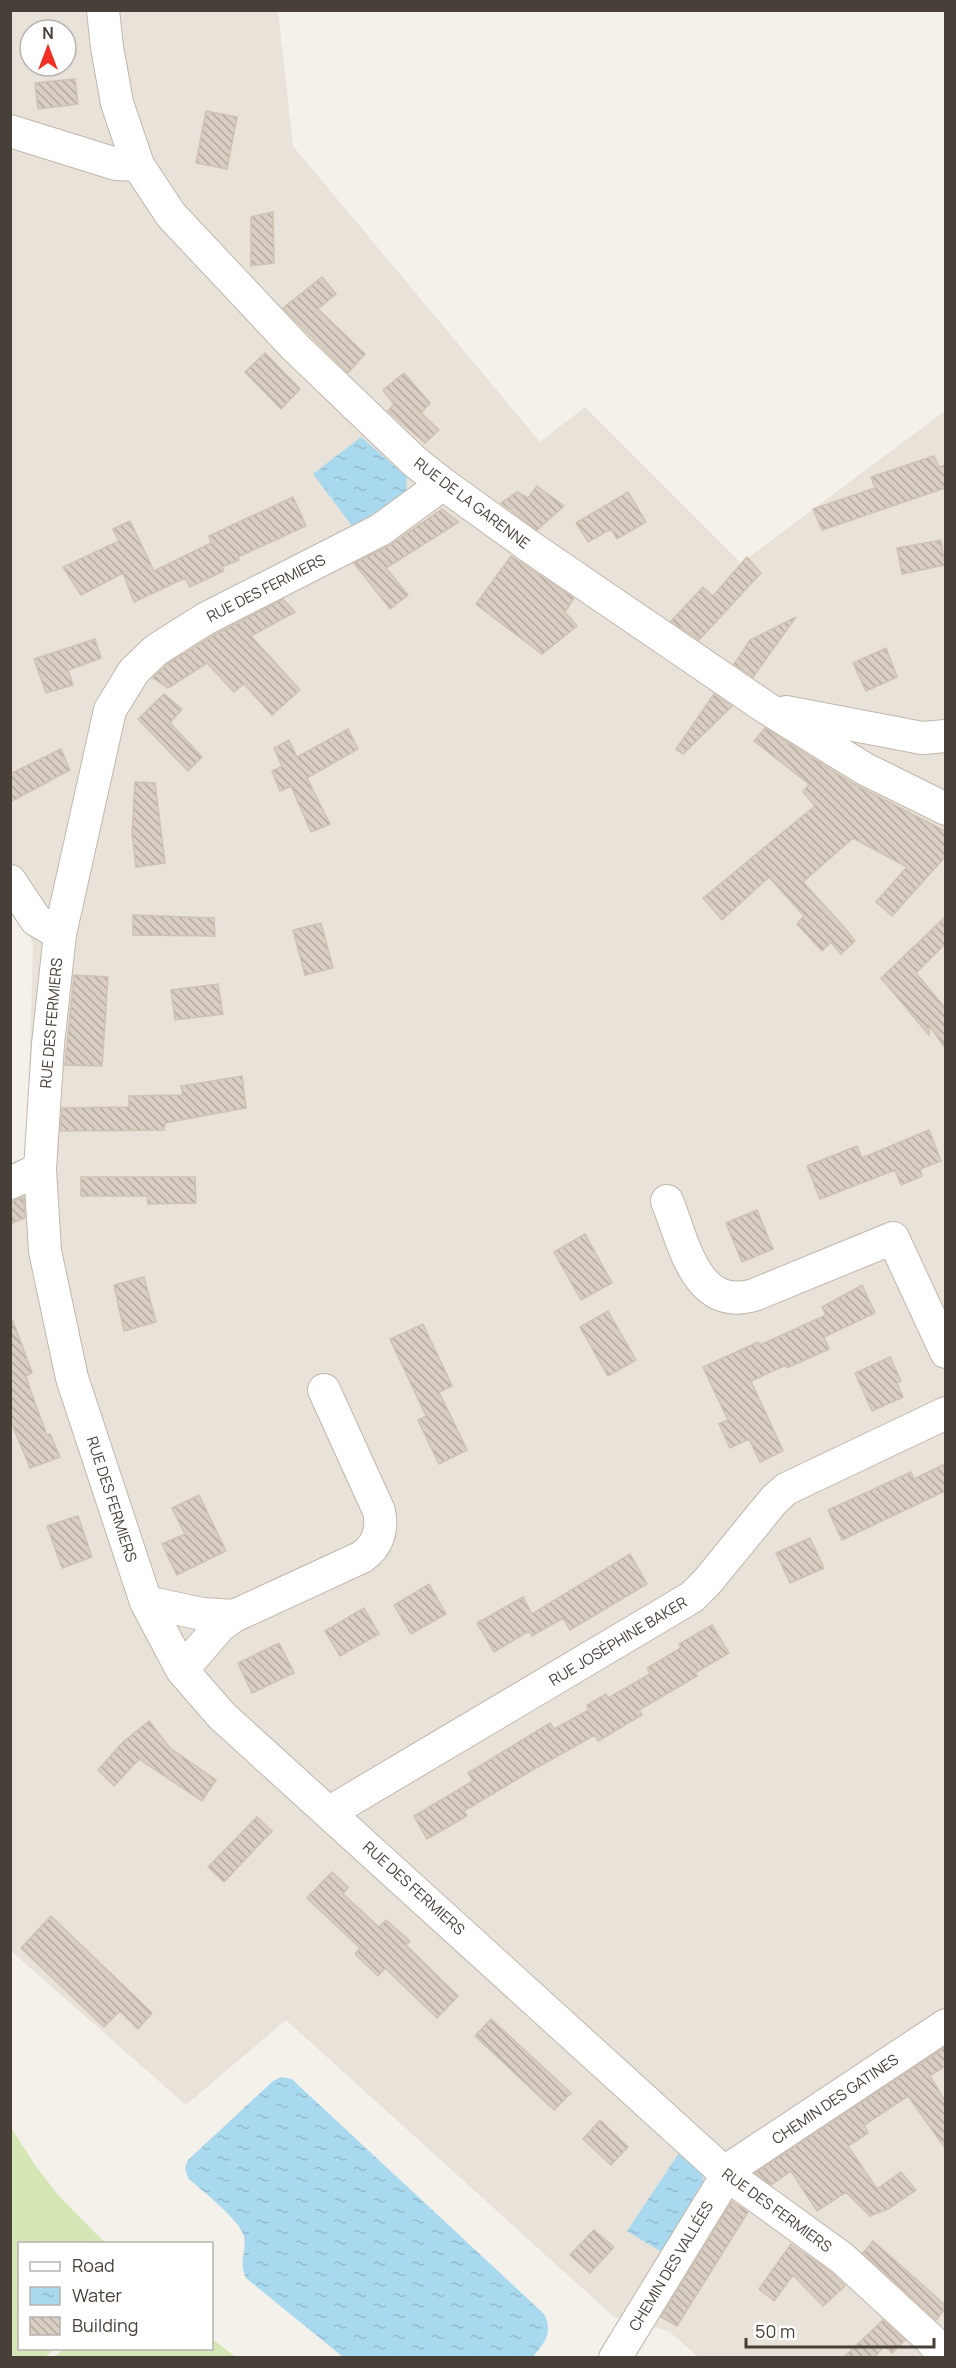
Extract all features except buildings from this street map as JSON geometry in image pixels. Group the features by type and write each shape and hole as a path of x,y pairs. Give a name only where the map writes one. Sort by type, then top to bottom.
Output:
{"street":[{"name":"RUE DE LA GARENNE","path":"103,10 117,103 138,165 171,215 295,347 414,461 529,546 768,709 866,768 945,809"},
{"path":"10,131 116,164 138,165"},
{"name":"RUE DES FERMIERS","path":"443,484 380,530 205,619 156,650 134,671 110,710 60,934 48,1044 40,1169 45,1251 72,1378 154,1622 182,1670 222,1716 726,2174 842,2258 929,2338 945,2357"},
{"path":"768,709 922,738 945,736"},
{"path":"10,881 36,920 60,934"},
{"path":"10,1182 40,1169"},
{"path":"668,1201 698,1277 712,1290 731,1298 754,1295 893,1238 945,1352"},
{"path":"182,1670 220,1626 234,1616 362,1557 377,1542 380,1530 379,1510 324,1390"},
{"name":"RUE JOSÉPHINE BAKER","path":"330,1812 692,1597 774,1500 786,1489 945,1413"},
{"path":"146,1602 202,1614 234,1616"},
{"name":"CHEMIN DES GATINES","path":"726,2174 732,2167 945,2025"},
{"name":"CHEMIN DES VALLÉES","path":"615,2358 726,2174"}],"shaded area":[{"path":"11,11 278,11 293,146 540,442 585,407 741,563 945,411 945,2357 698,2357 669,2331 614,2317 286,2020 186,2105 11,1951 10,1164 27,1156 33,944 11,897"}],"green space":[{"path":"10,2126 58,2195 104,2242 18,2242 18,2350 53,2350 45,2357 11,2357"},
{"path":"213,2340 236,2357 54,2357 63,2350 213,2350"}],"water":[{"path":"361,437 407,477 406,494 352,526 313,474"},
{"path":"281,2077 292,2079 544,2314 548,2332 533,2357 343,2357 246,2278 243,2267 245,2241 241,2229 188,2178 185,2168 188,2160 273,2081"},
{"path":"679,2153 703,2174 703,2191 663,2253 627,2231"}]}
